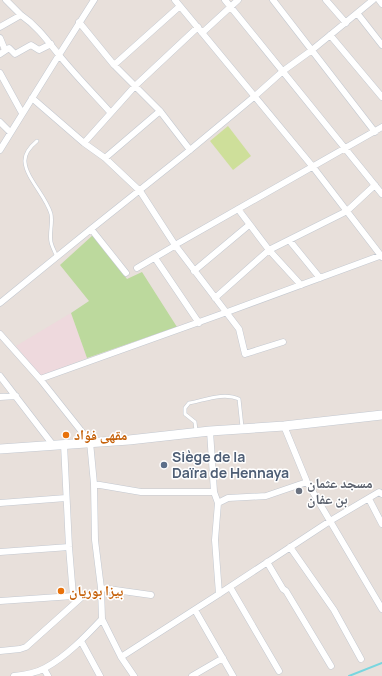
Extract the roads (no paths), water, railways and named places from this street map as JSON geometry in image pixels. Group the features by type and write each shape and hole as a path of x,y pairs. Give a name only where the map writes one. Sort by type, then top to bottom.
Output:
{"main road":[{"path":"0,449 129,440 196,432 284,426 382,415"}],"street":[{"path":"6,0 37,27 110,112"},
{"path":"0,150 94,0"},
{"path":"40,379 382,256 255,96 175,0"},
{"path":"225,0 382,194"},
{"path":"202,32 238,0"},
{"path":"273,0 375,132"},
{"path":"326,0 346,23"},
{"path":"0,304 91,228 140,191 190,150 283,71 312,50 373,0"},
{"path":"379,0 382,4"},
{"path":"114,65 180,6"},
{"path":"357,13 382,44"},
{"path":"0,27 22,14"},
{"path":"79,22 114,65 160,111 190,150"},
{"path":"84,142 135,86 198,27"},
{"path":"330,35 382,96"},
{"path":"0,38 3,52 10,48 15,54 31,45 39,50 51,44"},
{"path":"0,75 22,114"},
{"path":"32,98 105,158 140,191 175,245 239,329 245,354 283,342"},
{"path":"105,158 160,111"},
{"path":"0,122 10,132"},
{"path":"137,268 382,127"},
{"path":"215,298 269,250 347,211 375,185"},
{"path":"238,209 269,250 301,285"},
{"path":"194,271 250,225"},
{"path":"91,228 126,273"},
{"path":"289,240 320,278"},
{"path":"155,258 198,322"},
{"path":"0,335 40,379 90,442 94,484 95,540 101,588 102,619 121,657 134,676"},
{"path":"0,376 53,445"},
{"path":"0,397 16,396"},
{"path":"284,426 307,482 382,609"},
{"path":"210,431 214,492 218,503 216,540 219,594"},
{"path":"64,444 73,596"},
{"path":"218,503 228,498 266,496 307,482"},
{"path":"94,484 141,492 214,492"},
{"path":"121,657 330,521 381,493"},
{"path":"0,503 66,498"},
{"path":"369,499 382,524"},
{"path":"0,552 69,547"},
{"path":"290,547 334,610 361,659"},
{"path":"268,562 282,589 286,591 331,666"},
{"path":"230,587 280,671"},
{"path":"101,588 151,595"},
{"path":"0,601 73,596 101,596"},
{"path":"0,651 26,648 83,596"},
{"path":"195,610 234,676"},
{"path":"14,676 25,675 44,669 70,650 102,619"},
{"path":"81,640 100,676"},
{"path":"196,675 223,658"},
{"path":"44,669 48,676"}],"lane":[{"path":"37,141 30,147 26,155 25,162 32,180 45,200 51,215 51,243 57,256"},
{"path":"196,432 195,422 185,414 185,408 189,403 221,396 232,396 239,400 242,429"}],"waterway":[{"path":"349,676 382,663"}],"place":[{"name":"مقهى فؤاد","path":"66,435"},
{"name":"Siège de la Daïra de Hennaya","path":"164,465"},
{"name":"مسجد عثمان بن عفان","path":"299,491"},
{"name":"بيزا بوريان","path":"61,591"}]}
